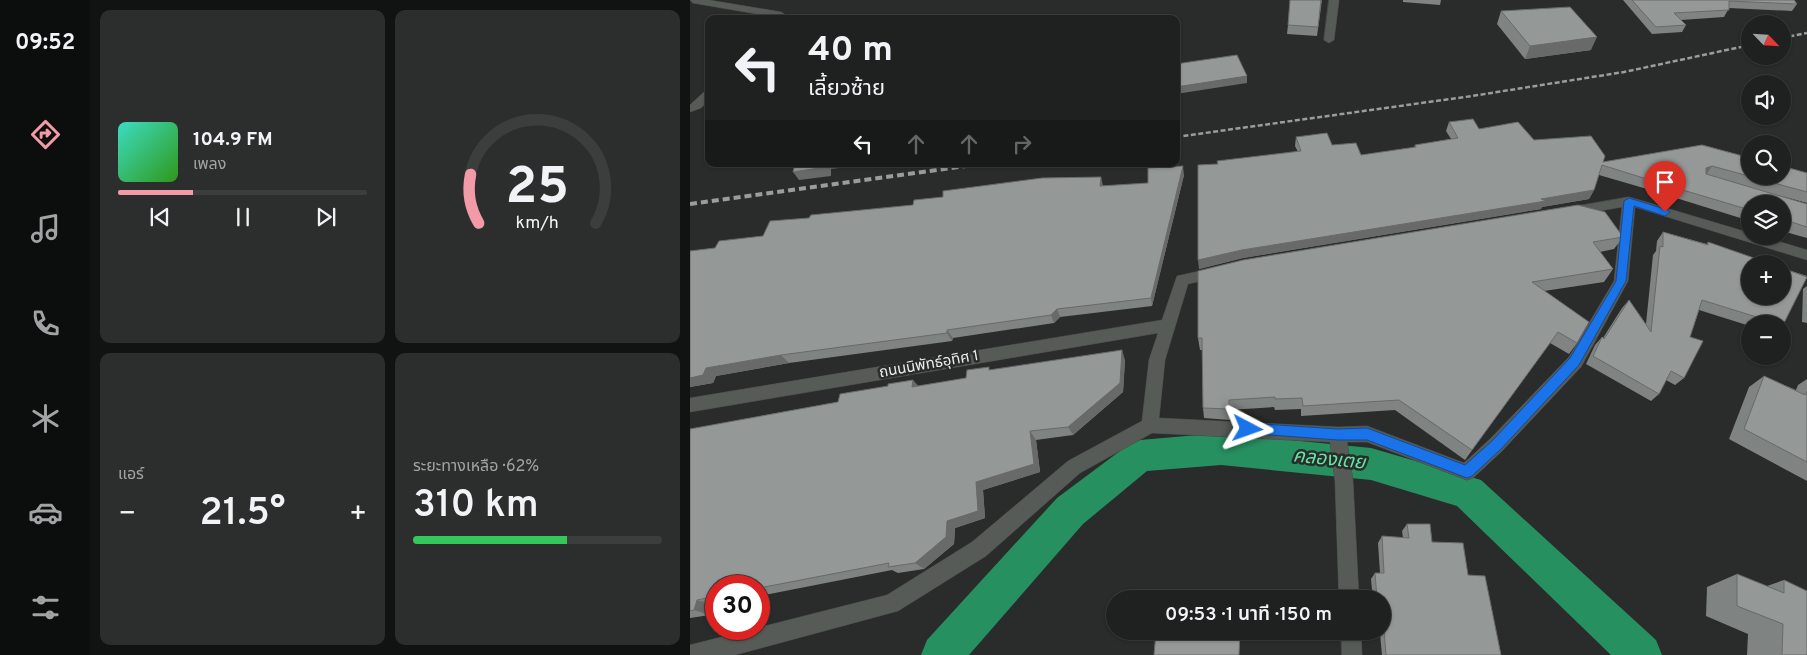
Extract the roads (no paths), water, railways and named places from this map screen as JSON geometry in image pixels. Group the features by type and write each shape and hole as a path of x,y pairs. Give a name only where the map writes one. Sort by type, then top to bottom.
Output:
{"street":[{"path":"693,0 781,15"},
{"path":"1329,40 1334,0"},
{"path":"693,107 705,96"},
{"path":"690,655 891,604 979,549 1074,466 1150,425 1338,435 1367,434 1467,472 1496,445 1575,362 1621,281 1629,201"},
{"path":"1562,212 1629,201 1807,255"},
{"path":"1150,425 1157,360 1182,280 1234,268"},
{"name":"ถนนนิพัทธ์อุทิศ 1","path":"690,405 1168,325"},
{"path":"1338,435 1344,482 1349,590"},
{"path":"1351,640 1352,655"}],"waterway":[{"name":"คลองเตย","path":"942,655 1070,511 1140,456 1221,449 1371,464 1468,492 1641,655"}],"railway":[{"path":"1791,36 1807,33"},
{"path":"1180,136 1472,96 1624,72 1741,47"},
{"path":"690,204 959,167"}]}
